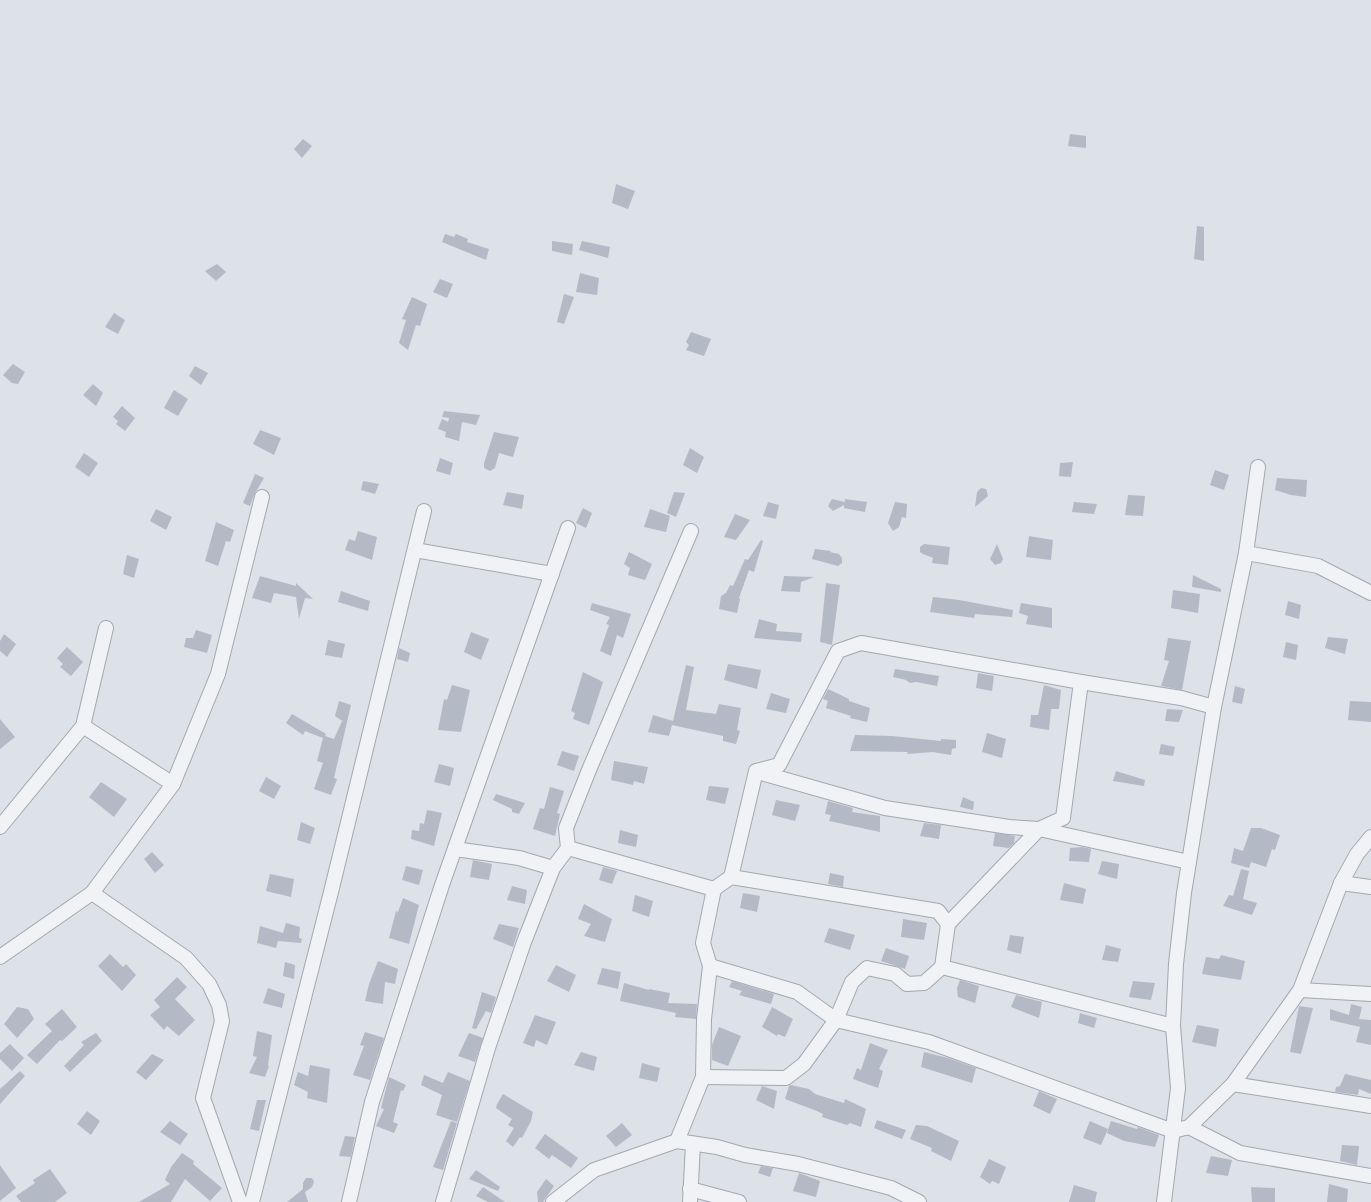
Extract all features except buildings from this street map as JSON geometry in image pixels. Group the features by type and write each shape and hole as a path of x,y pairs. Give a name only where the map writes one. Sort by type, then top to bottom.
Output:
{"street":[{"path":"1164,1202 1178,1088 1173,1026 1176,964 1189,862 1214,707 1246,553 1258,467"},
{"path":"0,957 92,893 173,784 218,674 262,497"},
{"path":"252,1202 331,892 339,852 424,511"},
{"path":"349,1202 372,1102 455,849 568,528"},
{"path":"443,1202 488,1048 524,942 553,868 568,848 566,828 586,777 691,531"},
{"path":"415,550 552,574"},
{"path":"1246,553 1318,566 1371,593"},
{"path":"0,827 83,726 106,628"},
{"path":"756,771 779,766 838,651 860,643 1181,698 1214,707"},
{"path":"703,1077 786,1078 804,1064 836,1020 852,982 867,968 895,974 907,984 924,983 942,967 948,924 1040,829 1063,818 1081,682"},
{"path":"83,726 173,784"},
{"path":"756,771 885,808 1008,827 1040,829 1189,862"},
{"path":"677,1141 703,1077 704,1019 710,966 703,943 714,889 731,877 756,771"},
{"path":"710,966 797,992 836,1020 929,1042 1173,1131 1189,1127 1233,1084 1300,990 1341,883 1357,854 1371,837"},
{"path":"568,848 714,889"},
{"path":"455,849 519,858 553,868"},
{"path":"731,877 938,910 948,924"},
{"path":"1341,883 1371,887"},
{"path":"92,893 186,958 209,984 219,1005 222,1021 203,1098 240,1202"},
{"path":"942,967 1173,1026"},
{"path":"1300,990 1371,994"},
{"path":"1233,1084 1371,1106"},
{"path":"1189,1127 1240,1153 1371,1176"},
{"path":"553,1202 594,1170 677,1141 798,1164 891,1188 919,1202"},
{"path":"693,1144 690,1195 739,1202"}]}
